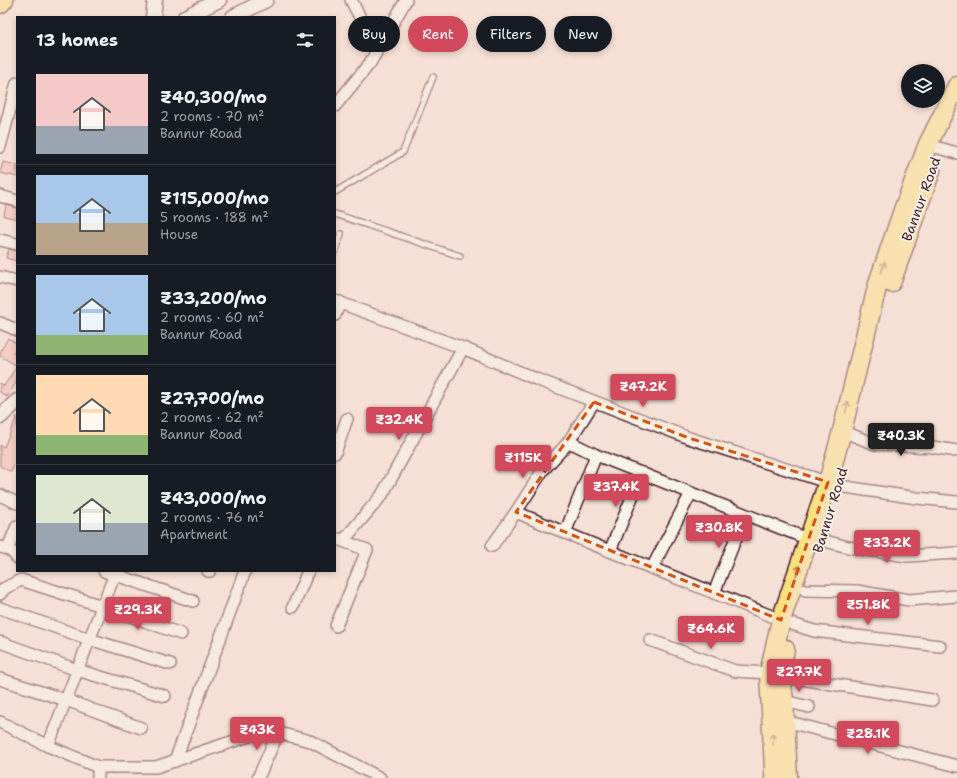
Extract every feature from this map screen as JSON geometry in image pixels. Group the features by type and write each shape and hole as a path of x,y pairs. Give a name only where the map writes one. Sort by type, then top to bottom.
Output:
{"main road":[{"path":"0,4 4,0"},
{"path":"833,484 878,283 902,213 934,146 957,86"},
{"name":"Bannur Road","path":"788,778 782,684 775,674 782,663 786,622 805,590 814,540 855,426 889,288 934,146 957,110"},
{"path":"786,622 814,540"},
{"path":"774,778 775,674"}],"street":[{"path":"153,16 155,0"},
{"path":"187,16 219,0"},
{"path":"240,15 266,0"},
{"path":"351,0 359,16"},
{"path":"397,16 406,0"},
{"path":"336,105 370,63 376,52"},
{"path":"1,140 16,87"},
{"path":"934,146 957,153"},
{"path":"0,196 16,201"},
{"path":"0,240 16,244"},
{"path":"0,277 16,281"},
{"path":"337,301 463,348 536,379 689,438 833,484 917,498 957,502"},
{"path":"0,323 16,330"},
{"path":"336,626 367,550 339,540 382,495 463,348"},
{"path":"0,417 16,401"},
{"path":"492,546 543,470 567,444 594,402"},
{"path":"336,450 348,419"},
{"path":"852,435 875,444 932,447 957,451"},
{"path":"567,444 574,444 596,455 745,515 814,540 907,556 957,553"},
{"path":"565,533 596,455"},
{"path":"610,551 642,473"},
{"path":"652,568 691,493"},
{"path":"0,495 16,503"},
{"path":"516,512 786,622 814,631 940,646"},
{"path":"714,593 745,515"},
{"path":"16,528 4,547 16,555"},
{"path":"48,746 102,606 112,572 193,601"},
{"path":"175,761 245,572"},
{"path":"292,607 308,572"},
{"path":"0,594 5,588 21,576 181,634"},
{"path":"805,590 857,591 909,600 957,596"},
{"path":"0,608 89,639 170,664"},
{"path":"650,640 735,671 775,674 932,700"},
{"path":"0,642 77,670 165,696"},
{"path":"0,679 66,700 141,728"},
{"path":"784,702 809,707"},
{"path":"785,721 957,766"},
{"path":"0,722 98,772 156,767 267,730 310,741 380,778"},
{"path":"258,778 278,733"}],"lane":[{"path":"336,191 403,152 433,78"},
{"path":"336,214 460,256"},
{"path":"336,249 342,234"}],"highlighted area":[{"path":"594,402 689,438 828,482 781,620 516,512"}],"building":[{"path":"3,162 16,165 16,177 0,173"},
{"path":"6,205 16,208 16,219 4,216"},
{"path":"9,249 16,251 16,261 6,258"},
{"path":"8,338 16,343 13,353 16,354 16,365 0,356 0,352"},
{"path":"16,368 16,383 7,397 0,392 0,383 4,386"},
{"path":"16,418 16,461 11,472 0,466 0,445 4,447"}]}
